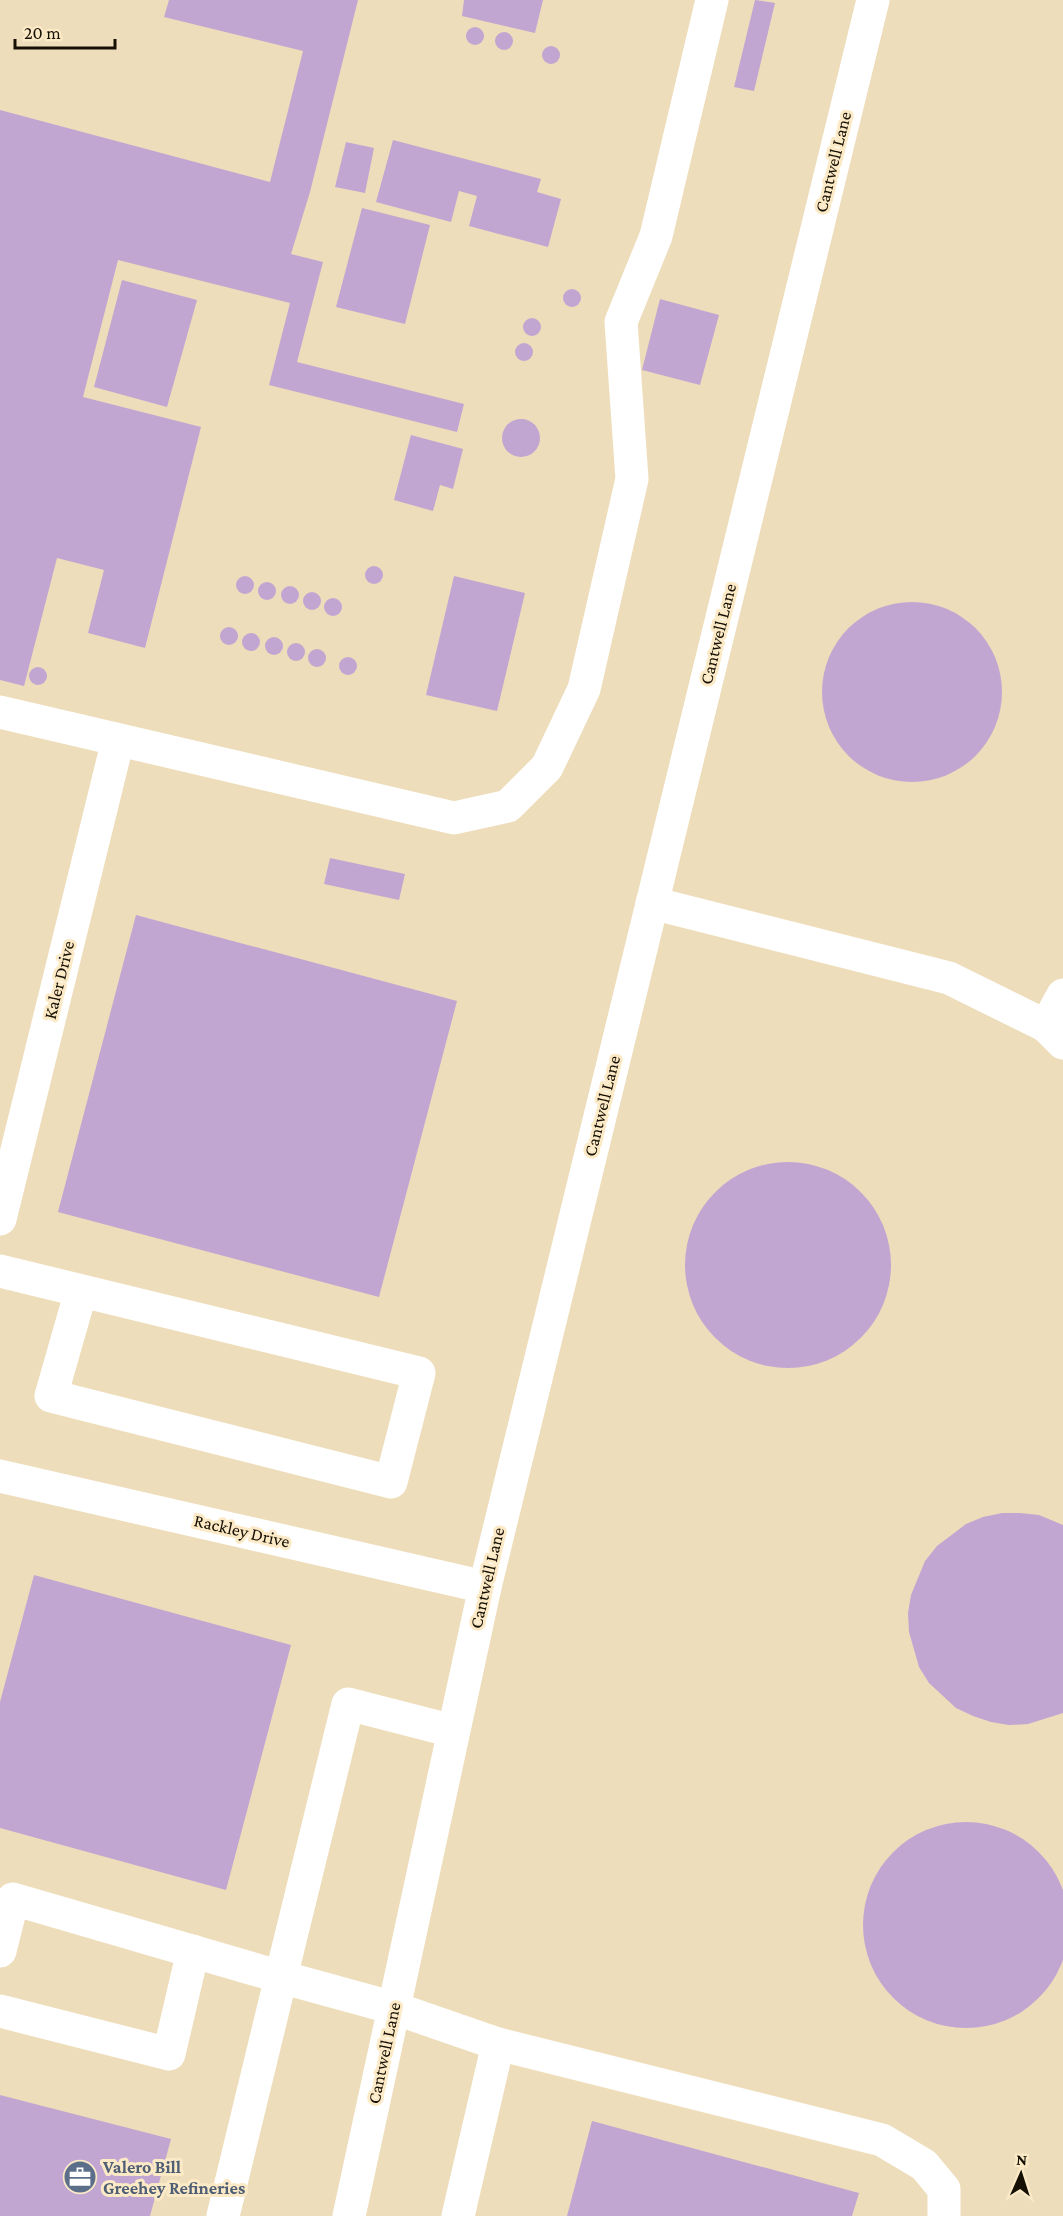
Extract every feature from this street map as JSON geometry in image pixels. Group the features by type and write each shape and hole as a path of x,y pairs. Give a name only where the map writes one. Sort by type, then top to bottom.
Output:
{"street":[{"path":"0,712 454,818 508,806 547,767 584,689 632,479 621,322 656,236 712,0"},
{"name":"Cantwell Lane","path":"349,2216 484,1587 873,0"},
{"name":"Kaler Drive","path":"0,1220 118,740"},
{"path":"652,903 948,978 1055,1035 1063,995"},
{"path":"0,1271 419,1373 391,1482 51,1396 81,1291"},
{"name":"Rackley Drive","path":"0,1476 484,1587"},
{"path":"223,2216 348,1704 453,1731"},
{"path":"0,1951 13,1899 394,2008 498,2044 882,2139 924,2164 944,2190 944,2216"},
{"path":"0,2011 169,2054 193,1951"},
{"path":"458,2216 498,2044"}],"building":[{"path":"169,0 358,0 310,192 291,254 323,262 297,362 464,404 457,432 269,385 290,303 118,260 83,397 201,427 145,648 88,633 104,570 57,558 24,686 0,680 0,110 270,182 303,51 164,17"},
{"path":"464,0 543,0 535,33 462,16"},
{"path":"755,0 775,3 754,91 734,87"},
{"path":"471,27 479,27 484,32 482,43 471,45 466,40 466,32"},
{"path":"500,32 508,32 513,37 511,48 500,50 495,45 495,37"},
{"path":"547,46 555,46 560,51 558,62 547,64 542,59 542,51"},
{"path":"393,140 541,179 537,192 561,199 548,247 469,226 477,196 459,191 451,222 376,202"},
{"path":"346,142 374,148 365,193 335,187"},
{"path":"362,208 430,225 405,324 336,307"},
{"path":"122,280 197,300 167,407 94,387"},
{"path":"568,289 576,289 581,294 579,305 568,307 563,302 563,294"},
{"path":"660,299 719,315 700,385 642,370"},
{"path":"528,318 536,318 541,323 539,334 528,336 523,331 523,323"},
{"path":"520,343 528,343 533,348 531,359 520,361 515,356 515,348"},
{"path":"521,419 535,424 540,438 535,452 521,457 507,452 502,438 507,424"},
{"path":"411,435 463,449 453,489 440,485 433,511 394,500"},
{"path":"370,566 378,566 383,571 381,582 370,584 365,579 365,571"},
{"path":"241,576 249,576 254,581 252,592 241,594 236,589 236,581"},
{"path":"454,576 525,593 497,711 426,695"},
{"path":"263,582 271,582 276,587 274,598 263,600 258,595 258,587"},
{"path":"286,586 294,586 299,591 297,602 286,604 281,599 281,591"},
{"path":"308,592 316,592 321,597 319,608 308,610 303,605 303,597"},
{"path":"329,598 337,598 342,603 340,614 329,616 324,611 324,603"},
{"path":"912,602 946,609 962,617 975,629 987,642 995,658 1002,692 995,726 987,742 975,755 962,767 946,775 912,782 878,775 862,767 849,755 837,742 829,726 822,692 829,658 837,642 849,629 862,617 878,609"},
{"path":"225,627 233,627 238,632 236,643 225,645 220,640 220,632"},
{"path":"247,633 255,633 260,638 258,649 247,651 242,646 242,638"},
{"path":"270,637 278,637 283,642 281,653 270,655 265,650 265,642"},
{"path":"292,643 300,643 305,648 303,659 292,661 287,656 287,648"},
{"path":"313,649 321,649 326,654 324,665 313,667 308,662 308,654"},
{"path":"344,657 352,657 357,662 355,673 344,675 339,670 339,662"},
{"path":"34,667 42,667 47,672 45,683 34,685 29,680 29,672"},
{"path":"330,858 405,874 399,900 324,884"},
{"path":"136,915 457,1001 379,1297 58,1212"},
{"path":"778,1162 798,1162 818,1166 837,1174 854,1185 868,1199 887,1235 891,1265 887,1295 879,1314 868,1331 854,1345 818,1364 798,1368 778,1368 758,1364 739,1356 722,1345 708,1331 689,1295 685,1275 685,1255 689,1235 697,1216 708,1199 722,1185 758,1166"},
{"path":"1002,1513 1039,1515 1063,1525 1063,1713 1028,1724 1009,1725 991,1722 956,1708 929,1683 919,1667 909,1632 908,1613 911,1595 925,1561 937,1546 966,1524"},
{"path":"34,1575 291,1645 226,1890 0,1828 0,1702"},
{"path":"966,1822 986,1824 1005,1830 1023,1839 1039,1852 1052,1868 1061,1886 1067,1905 1069,1925 1067,1945 1061,1964 1052,1982 1039,1998 1023,2011 1005,2020 986,2026 966,2028 946,2026 927,2020 909,2011 893,1998 880,1982 871,1964 865,1945 863,1925 865,1905 871,1886 880,1868 893,1852 909,1839 927,1830 946,1824"},
{"name":"Valero Bill Greehey Refineries","path":"0,2095 171,2139 150,2216 0,2216"},
{"path":"592,2121 859,2193 852,2216 567,2216"}],"place":[{"name":"Valero Bill Greehey Refineries","path":"80,2177"}]}
